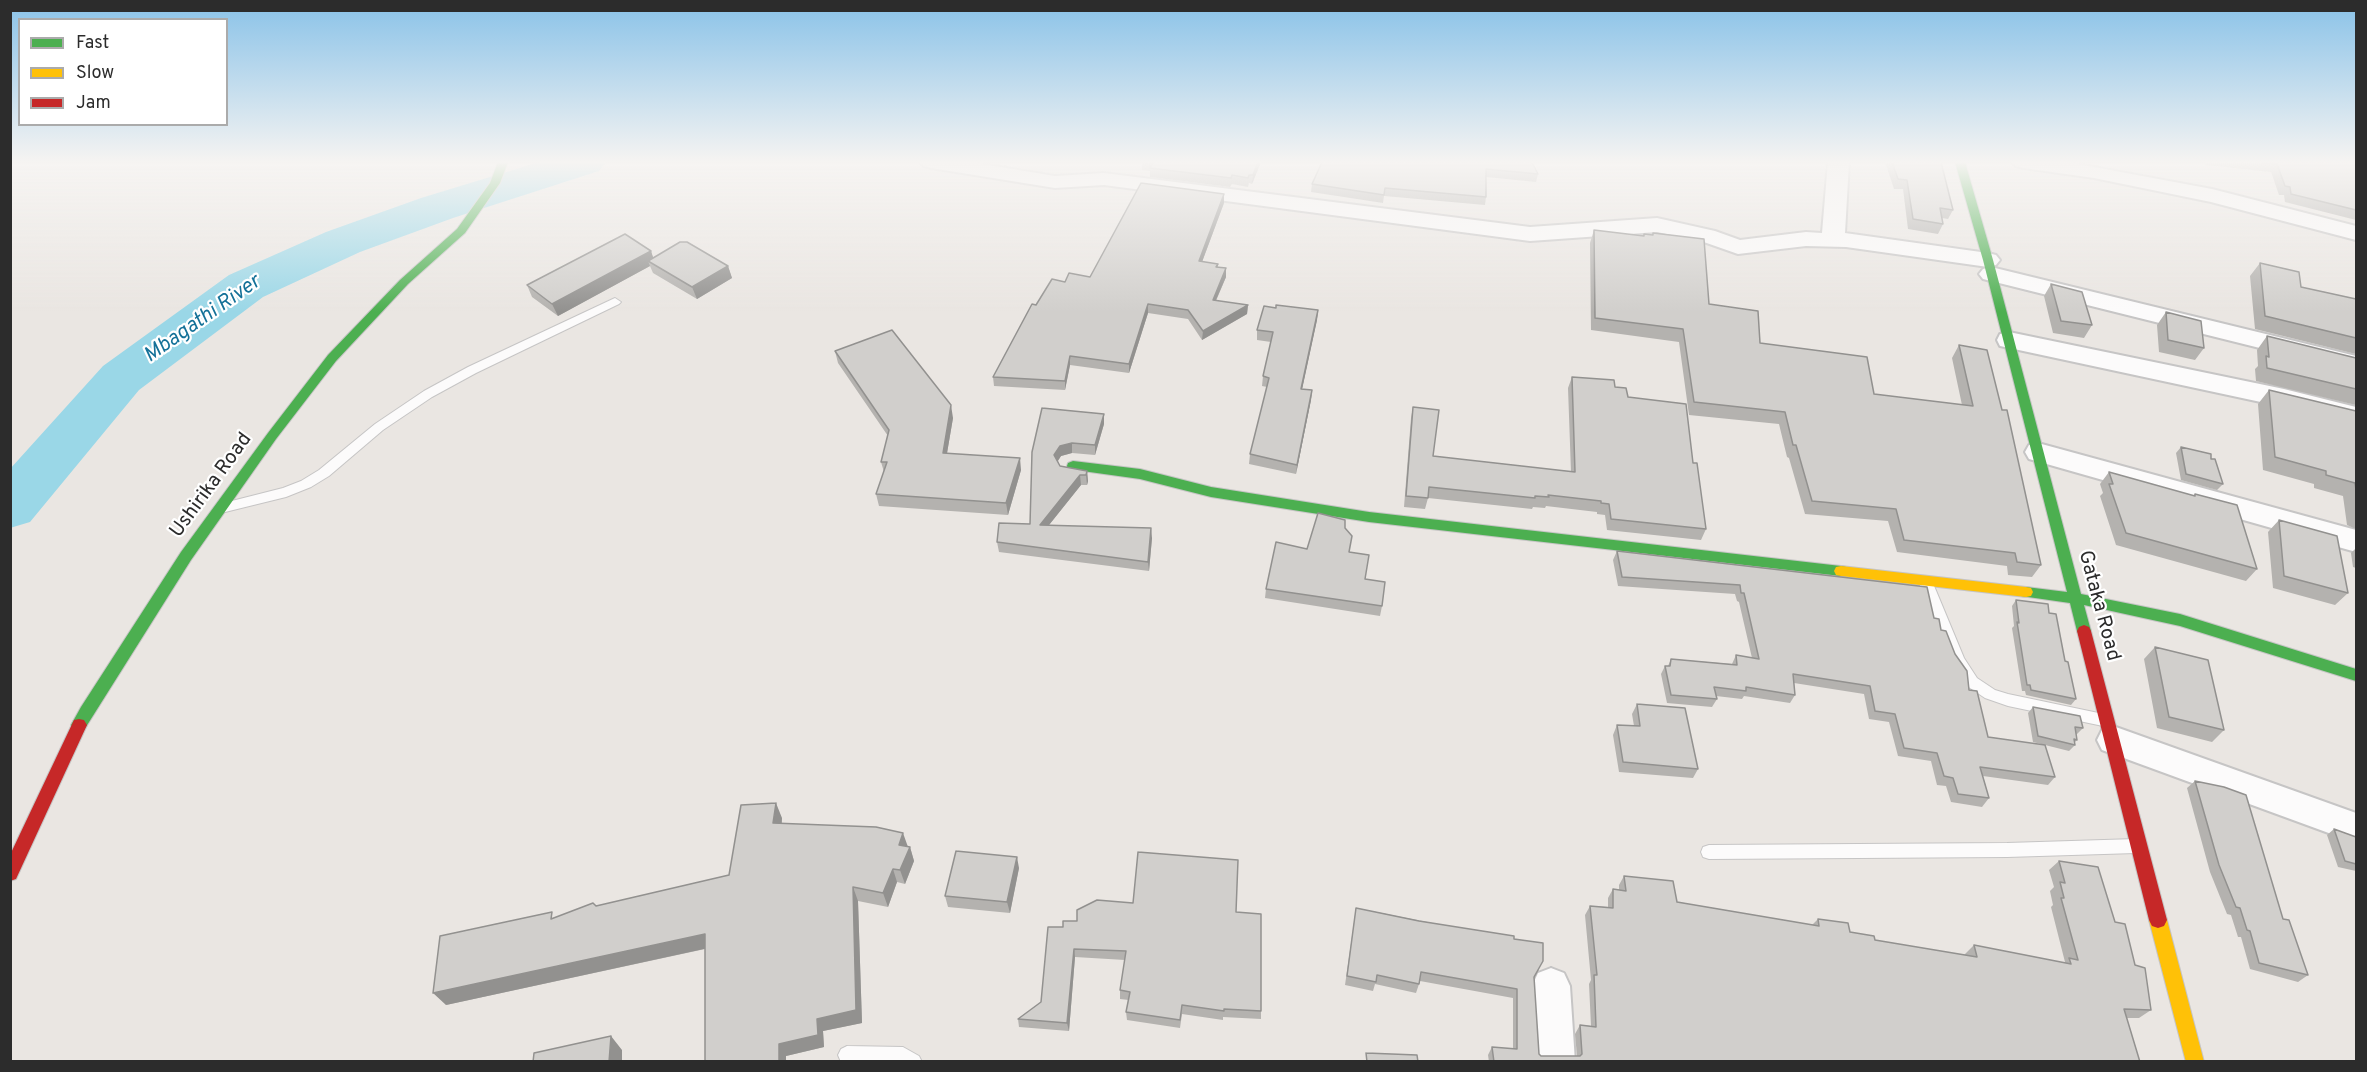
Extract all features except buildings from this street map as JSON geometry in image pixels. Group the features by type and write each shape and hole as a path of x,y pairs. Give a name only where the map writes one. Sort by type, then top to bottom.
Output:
{"street":[{"name":"Ushirika Road","path":"10,874 86,711 186,556 332,358 404,282 460,231 474,212"},
{"path":"1360,212 1530,234 1657,225 1707,236 1738,247 1797,240 1833,240 1990,267 2356,364"},
{"path":"1833,240 1835,212"},
{"name":"Gataka Road","path":"1974,212 2195,1062"},
{"path":"2274,212 2356,233"},
{"path":"2009,340 2284,398 2356,417"},
{"path":"2038,452 2356,542"},
{"path":"1073,466 1140,474 1211,492 1369,517 2075,598 2180,620 2356,675"},
{"path":"2110,730 2356,828"},
{"path":"1551,986 1556,1062"}],"lane":[{"path":"220,508 286,492 306,484 324,473 379,426 428,394 472,370 615,302"},
{"path":"1925,581 1958,661 1972,682 1990,694 2110,730"},
{"path":"1709,852 2007,850 2140,846"},
{"path":"847,1055 903,1056 913,1062"}],"waterway":[{"name":"Mbagathi River","path":"10,507 121,378 246,286 343,242 426,212"}],"traffic: fast":[{"path":"79,725 186,556 272,436 332,358 404,282 461,231 474,212"},
{"path":"1974,212 2084,631"},
{"path":"1073,466 1140,474 1211,492 1369,517 1841,571"},
{"path":"2026,592 2075,598 2180,620 2356,675"}],"traffic: slow":[{"path":"1841,571 2026,592"},
{"path":"2158,920 2195,1062"}],"traffic: jam":[{"path":"2084,631 2158,920"},
{"path":"10,874 79,725"}]}
